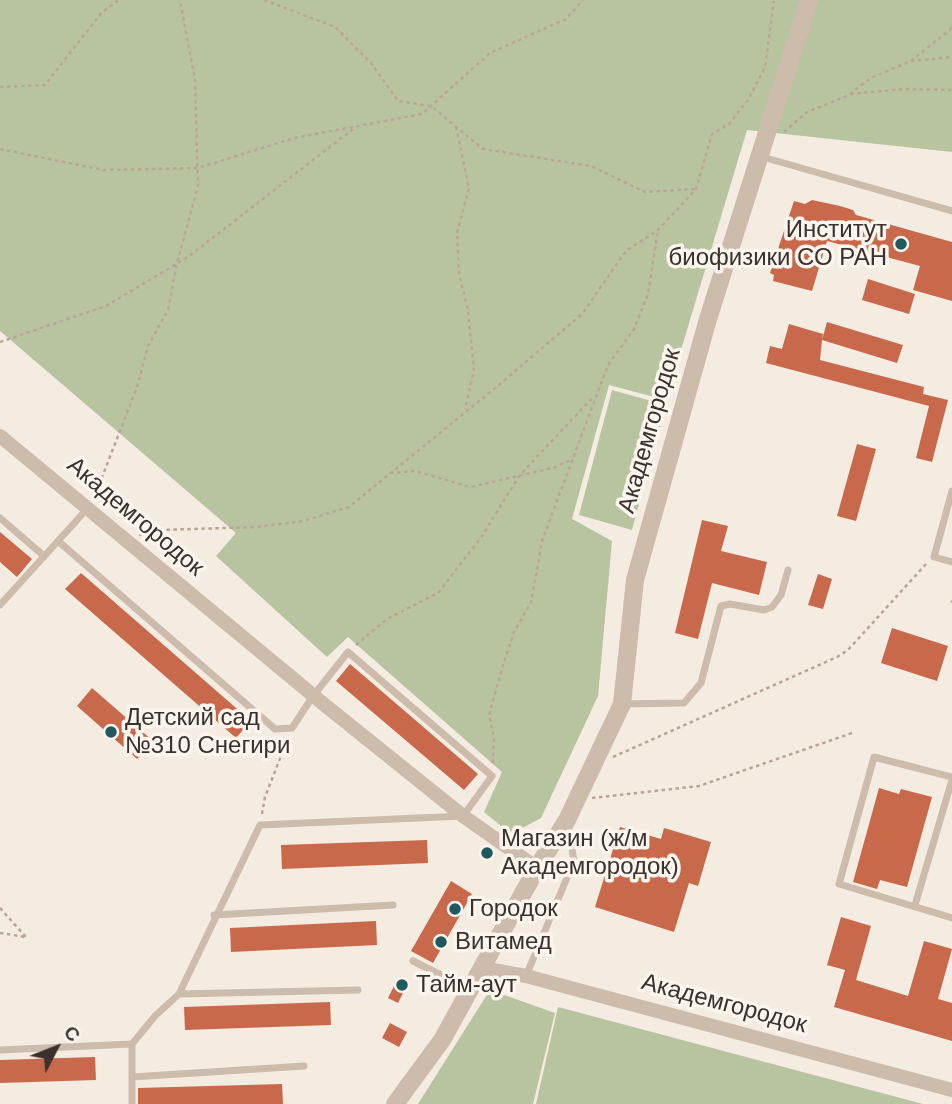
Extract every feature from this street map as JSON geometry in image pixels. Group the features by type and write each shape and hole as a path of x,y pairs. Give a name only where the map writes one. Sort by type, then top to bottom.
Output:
{"street":[{"name":"Академгородок","path":"395,1104 442,1040 471,990 537,868 567,820 622,704 635,580 677,423 809,0"},
{"name":"Академгородок","path":"0,436 313,696 463,816 537,868"},
{"name":"Академгородок","path":"482,968 526,976 952,1090"}],"lane":[{"path":"759,156 952,211"},
{"path":"952,491 934,557 952,562"},
{"path":"0,605 88,509"},
{"path":"0,518 44,556"},
{"path":"58,541 275,729 292,728 348,652 492,776 463,816 260,825 214,915 179,994 155,1016 132,1044 132,1104"},
{"path":"622,704 684,703 701,683 721,606 730,604 764,610 772,607 780,595 788,570"},
{"path":"915,905 952,779 874,757 839,884 952,918"},
{"path":"526,976 574,861 567,820"},
{"path":"214,915 393,905"},
{"path":"413,961 471,990"},
{"path":"179,994 358,990"},
{"path":"0,1050 132,1044"},
{"path":"132,1077 304,1066"}],"path":[{"path":"0,87 45,85 102,12 119,0"},
{"path":"88,509 137,387 148,346 168,310 177,263 198,186 195,80 180,0"},
{"path":"264,0 335,27 371,63 398,101 430,106 483,149 592,166 645,192 696,189"},
{"path":"0,149 103,170 198,169 294,138 422,114 489,53 566,19 583,0"},
{"path":"124,539 159,530 257,527 303,521 349,508 582,314 626,251 659,230 696,189 712,134 729,124 748,100 765,67 774,1"},
{"path":"782,135 807,112 850,94 871,78 911,61 952,28"},
{"path":"911,61 952,57"},
{"path":"850,94 904,89 952,90"},
{"path":"0,342 106,306 177,263 356,127"},
{"path":"456,127 469,188 457,233 459,274 468,310 474,370 464,410"},
{"path":"492,776 494,737 489,715 514,632 531,602 542,541 608,365 634,329 648,294 659,230"},
{"path":"348,652 387,619 438,593 482,536 519,476 597,393"},
{"path":"390,472 415,471 470,487 553,468 573,459"},
{"path":"593,766 837,657 848,650 912,576 934,557"},
{"path":"260,825 265,797 292,728"},
{"path":"577,800 699,786 852,733"},
{"path":"0,908 26,937 0,933"}],"green space":[{"path":"0,0 952,0 952,152 747,130 666,400 609,385 572,519 612,541 598,696 541,818 511,834 484,812 502,772 348,637 327,657 216,556 236,533 0,331"},
{"path":"612,390 666,405 632,530 579,515"},
{"path":"490,990 555,1013 533,1104 418,1104"},
{"path":"558,1007 923,1104 536,1104"}],"building":[{"path":"812,200 840,206 853,210 856,215 952,242 952,301 913,290 920,266 827,241 812,291 773,281 774,275 770,273 794,201 805,204"},
{"path":"868,279 915,294 909,314 862,300"},
{"path":"827,322 903,345 897,363 822,340"},
{"path":"789,324 823,334 820,360 924,387 923,394 948,400 932,462 916,458 929,406 766,363 770,346 782,349"},
{"path":"857,444 876,449 856,521 837,516"},
{"path":"702,520 728,526 721,551 767,562 759,595 712,583 698,639 675,633"},
{"path":"0,532 32,559 17,577 0,562"},
{"path":"81,573 251,721 236,738 65,589"},
{"path":"818,574 832,579 823,609 808,605"},
{"path":"892,628 948,646 937,681 881,663"},
{"path":"350,664 478,774 464,790 336,681"},
{"path":"92,688 153,741 137,759 77,706"},
{"path":"879,788 899,794 901,789 932,797 907,887 880,880 877,889 853,882"},
{"path":"620,827 661,839 664,828 711,842 698,886 689,883 674,932 595,907"},
{"path":"427,840 428,863 282,869 281,845"},
{"path":"451,881 472,894 433,963 411,951"},
{"path":"841,917 871,926 856,980 908,996 924,941 952,949 938,999 952,1003 952,1041 834,1007 845,970 827,965"},
{"path":"376,921 377,945 231,952 230,928"},
{"path":"398,978 408,983 398,1003 388,998"},
{"path":"330,1002 331,1025 185,1030 184,1007"},
{"path":"390,1023 407,1032 399,1047 382,1038"},
{"path":"95,1057 96,1080 0,1083 0,1060"},
{"path":"282,1084 283,1104 138,1104 138,1088"}],"place":[{"name":"Институт биофизики СО РАН","path":"901,244"},
{"name":"Детский сад №310 Снегири","path":"111,732"},
{"name":"Магазин (ж/м Академгородок)","path":"487,853"},
{"name":"Городок","path":"455,909"},
{"name":"Витамед","path":"441,942"},
{"name":"Тайм-аут","path":"402,985"}]}
